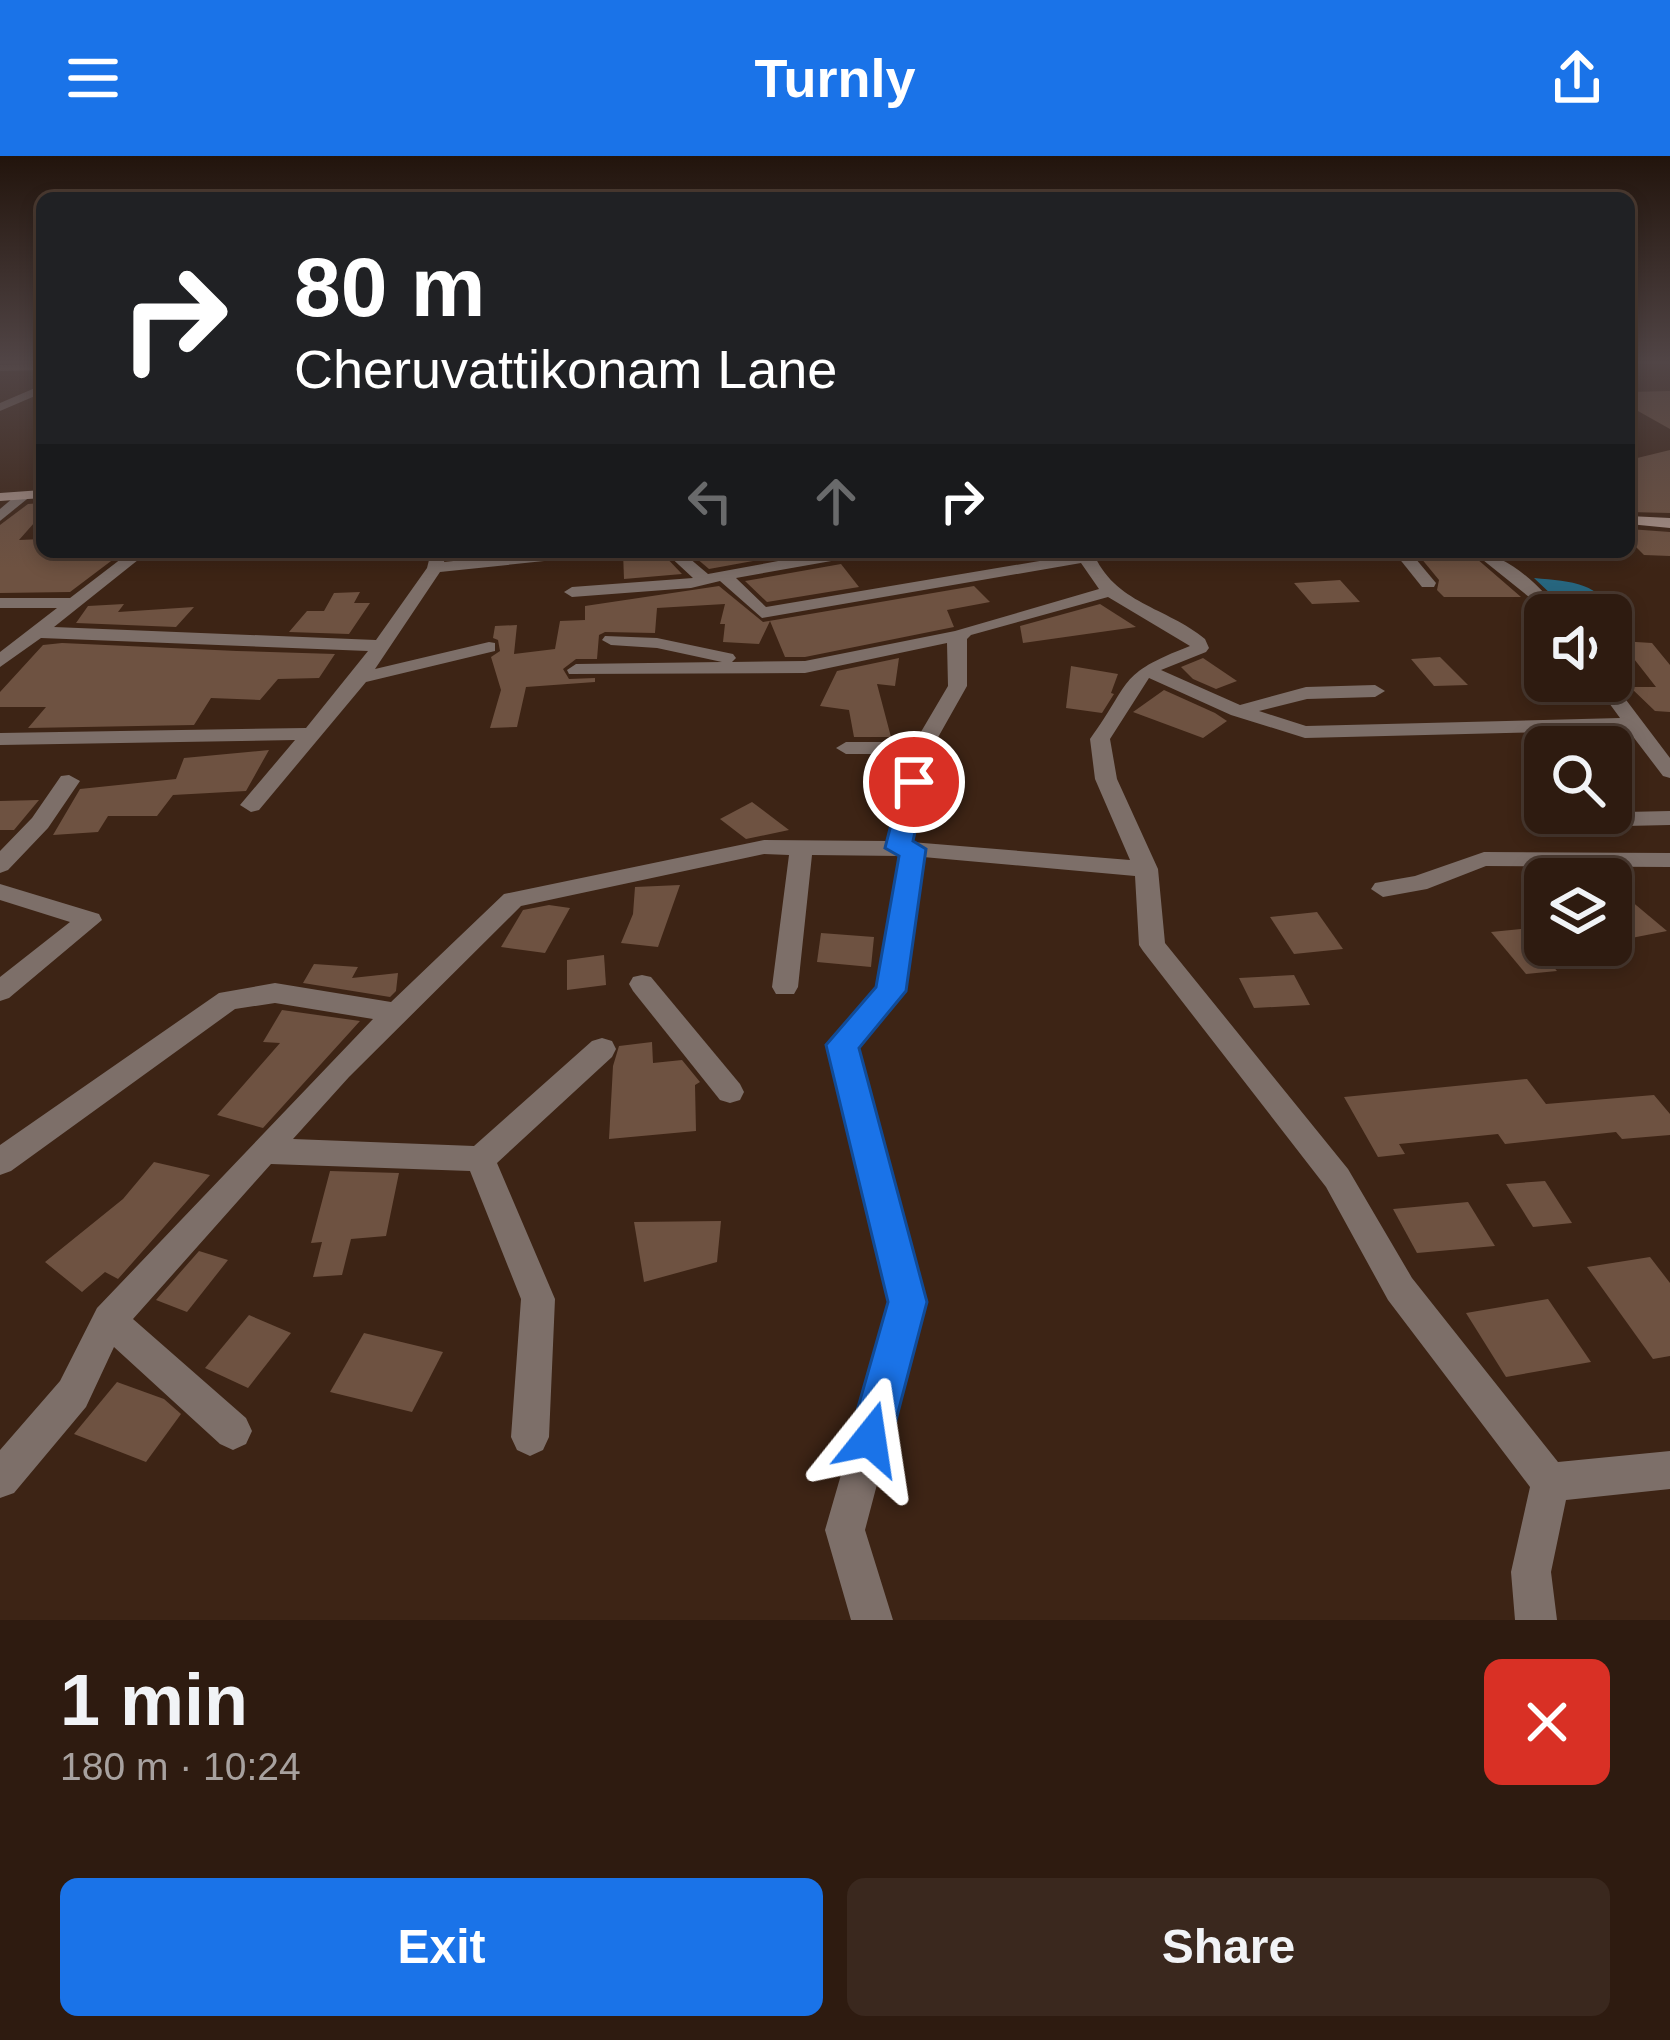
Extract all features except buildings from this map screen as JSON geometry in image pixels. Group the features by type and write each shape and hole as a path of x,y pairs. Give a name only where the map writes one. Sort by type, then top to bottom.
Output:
{"main road":[{"path":"0,497 33,495"},
{"path":"1635,520 1670,523"}],"street":[{"path":"0,517 33,495"},
{"path":"0,661 132,558"},
{"path":"251,805 359,678 437,560 476,558"},
{"path":"680,558 705,580"},
{"path":"572,592 705,580 835,558"},
{"path":"724,575 762,613 875,584 1063,558"},
{"path":"1087,558 1110,591 1196,639 1200,648 1133,682 1118,719 1100,739 1106,779 1146,869 1152,945 1337,1178 1400,1289 1550,1482 1531,1572 1535,1620"},
{"path":"1407,558 1428,583"},
{"path":"1489,558 1536,594"},
{"path":"576,670 816,665 960,635 1110,591"},
{"path":"0,603 72,604"},
{"path":"34,632 378,646"},
{"path":"872,1620 845,1530 908,1302 842,1045 891,991 922,748 956,691 959,676 953,650 960,635"},
{"path":"611,640 657,643 771,667"},
{"path":"359,678 489,647"},
{"path":"1148,671 1290,729 1326,734 1634,724"},
{"path":"1238,710 1306,693 1375,691"},
{"path":"1618,702 1670,772"},
{"path":"0,740 310,734"},
{"path":"846,748 922,748"},
{"path":"0,865 40,823 69,781"},
{"path":"1632,819 1670,818"},
{"path":"0,1479 73,1394 109,1320 396,1013 513,900 764,847 906,849 1146,869"},
{"path":"785,987 801,847"},
{"path":"1383,889 1419,883 1484,859 1670,860"},
{"path":"0,892 89,920 0,991"},
{"path":"642,984 730,1092"},
{"path":"0,1162 228,1000 274,993 396,1013"},
{"path":"264,1151 480,1159 602,1049"},
{"path":"480,1159 538,1299 530,1437"},
{"path":"109,1320 233,1431"},
{"path":"1550,1482 1670,1470"}],"water":[{"path":"1534,578 1573,583 1597,594 1551,594"}],"route":[{"path":"870,1439 908,1302 842,1045 891,991 913,849 898,848 914,782"}]}
